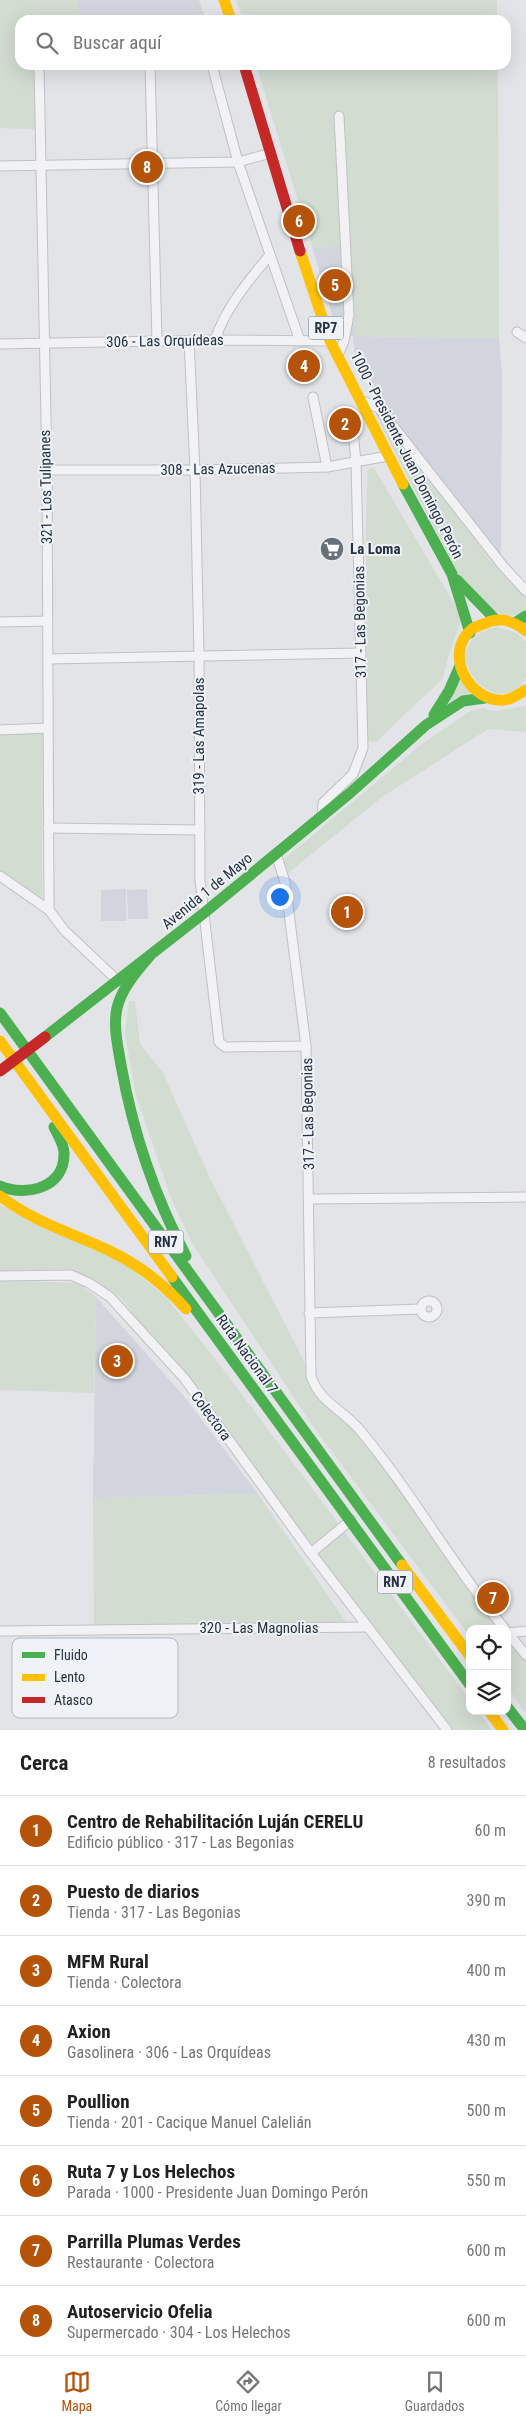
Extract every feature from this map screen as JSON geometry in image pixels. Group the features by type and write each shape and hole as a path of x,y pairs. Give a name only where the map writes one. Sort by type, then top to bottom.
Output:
{"main road":[{"path":"224,0 228,15"},
{"name":"1000 - Presidente Juan Domingo Perón","path":"246,70 301,253 330,341 388,456 452,574"},
{"name":"RP7","path":"452,574 496,620"},
{"name":"RP7","path":"452,574 468,621 470,633"},
{"path":"515,623 526,616"},
{"path":"470,633 484,623 496,620 515,623 526,631"},
{"name":"Avenida 1 de Mayo","path":"426,725 444,702 460,666 460,654 470,633"},
{"path":"460,666 468,685 485,698"},
{"name":"Avenida 1 de Mayo","path":"0,1071 204,914 322,816 426,725 463,701 485,698 504,700 526,690"},
{"path":"148,957 126,988 117,1010 116,1031 128,1103 137,1142 153,1190 173,1232 224,1323"},
{"name":"Ruta Nacional 7","path":"0,1013 224,1323 466,1651"},
{"name":"Ruta Nacional 7","path":"0,1041 466,1679"},
{"path":"0,1186 8,1190 24,1193 34,1192 48,1184 61,1165 64,1151 62,1142 41,1098"},
{"path":"0,1196 42,1222 111,1252 149,1274 183,1305 229,1355"},
{"path":"511,1712 525,1730"},
{"path":"493,1715 503,1730"}],"street":[{"name":"321 - Los Tulipanes","path":"38,70 47,470 49,910"},
{"path":"150,70 157,341"},
{"path":"213,70 238,162 300,341"},
{"path":"338,355 344,341 349,315 339,116"},
{"path":"0,166 238,162 271,153"},
{"path":"215,340 219,327 249,280 269,256"},
{"path":"518,332 526,338"},
{"name":"306 - Las Orquídeas","path":"0,344 190,340 330,341"},
{"name":"319 - Las Amapolas","path":"190,340 199,655 200,880 219,1042 224,1047 306,1046"},
{"path":"313,397 328,467"},
{"path":"360,400 379,408 503,566 526,591"},
{"name":"317 - Las Begonias","path":"322,816 320,810 323,803 353,774 361,759 363,748 356,462 353,431 346,414"},
{"name":"308 - Las Azucenas","path":"47,470 195,470 328,467 388,456"},
{"path":"0,622 47,621"},
{"path":"48,659 361,653"},
{"path":"0,730 47,728"},
{"path":"48,828 200,830"},
{"name":"317 - Las Begonias","path":"276,854 285,882 306,1046 311,1376 320,1394 358,1427 382,1458 454,1558 474,1591 502,1625"},
{"path":"0,876 49,910 64,930 118,981"},
{"path":"309,1199 526,1197"},
{"name":"Colectora","path":"0,1276 71,1275 99,1289 117,1304 178,1371 312,1553 447,1730"},
{"path":"309,1313 421,1309"},
{"path":"312,1553 351,1520"},
{"name":"320 - Las Magnolias","path":"0,1631 368,1627"},
{"path":"511,1631 526,1631"},
{"path":"511,1636 526,1655"}],"shaded area":[{"path":"0,0 76,0 79,15 15,15 15,70 36,70 35,129 0,128"},
{"path":"76,0 199,0 204,15 79,15"},
{"path":"236,0 497,0 497,15 241,15"},
{"path":"258,70 498,70 499,338 353,336 349,245 313,249"},
{"path":"349,245 354,336 499,338 502,374 501,558 403,432 355,357 353,336 338,336 313,249"},
{"path":"375,414 379,414 492,562 523,593 526,597 526,611 519,615 506,616 489,608 458,573"},
{"path":"374,468 456,607 461,621 449,653 443,678 376,742 367,741 366,505 368,469"},
{"path":"497,627 517,633 526,642 526,678 513,691 498,693 484,688 473,677 467,663 468,648 477,636"},
{"path":"460,678 472,693 457,698 437,714"},
{"path":"526,706 526,732 488,729 382,797 287,874 283,860 422,744 470,711 483,708 494,711"},
{"path":"43,731 42,899 0,870 0,732"},
{"path":"126,889 126,921 101,921 101,890"},
{"path":"147,889 148,919 128,919 127,890"},
{"path":"129,1001 135,1001 140,1044 163,1073 210,1178 304,1361 311,1389 325,1407 351,1427 386,1470 497,1625 466,1625 466,1632 310,1422 192,1243 171,1198 136,1095 125,1034"},
{"path":"0,1205 123,1262 165,1296 220,1365 466,1695 466,1715 481,1715 492,1730 450,1730 121,1298 70,1269 0,1271"},
{"path":"0,1280 78,1283 96,1297 94,1393 0,1390"},
{"path":"96,1297 183,1395 258,1494 93,1498"},
{"path":"258,1494 346,1622 94,1626 93,1498"},
{"path":"511,1642 526,1659 526,1713 511,1692"}],"traffic: fast":[{"path":"403,484 452,574 470,633"},
{"path":"457,580 496,620"},
{"path":"515,623 526,616"},
{"path":"434,715 449,691 460,666"},
{"path":"45,1037 204,913 350,793 426,725 463,701 485,698"},
{"path":"149,957 130,981 119,1001 116,1015 116,1037 138,1139 164,1210 186,1256"},
{"path":"0,1013 402,1565"},
{"path":"0,1186 10,1189 32,1190 51,1182 63,1165 64,1153 54,1127"},
{"path":"172,1277 466,1680"},
{"path":"511,1712 525,1730"}],"traffic: slow":[{"path":"224,0 229,15"},
{"path":"300,251 330,341 403,484"},
{"path":"526,631 507,621 491,621 472,629 463,639 460,651 460,663 464,675 471,686 481,694 492,699 505,700 526,690"},
{"path":"0,1041 172,1277"},
{"path":"0,1196 26,1213 110,1251 141,1269 186,1309"},
{"path":"402,1565 466,1651"},
{"path":"492,1715 503,1730"}],"traffic: jam":[{"path":"246,70 300,251"},
{"path":"0,1071 45,1037"}],"place":[{"name":"Autoservicio Ofelia","path":"147,167"},
{"name":"Ruta 7 y Los Helechos","path":"299,221"},
{"name":"Poullion","path":"335,285"},
{"name":"Axion","path":"304,366"},
{"name":"Puesto de diarios","path":"345,424"},
{"name":"La Loma","path":"332,549"},
{"name":"Centro de Rehabilitación Luján CERELU","path":"347,912"},
{"name":"MFM Rural","path":"117,1361"},
{"name":"Parrilla Plumas Verdes","path":"493,1598"}]}
